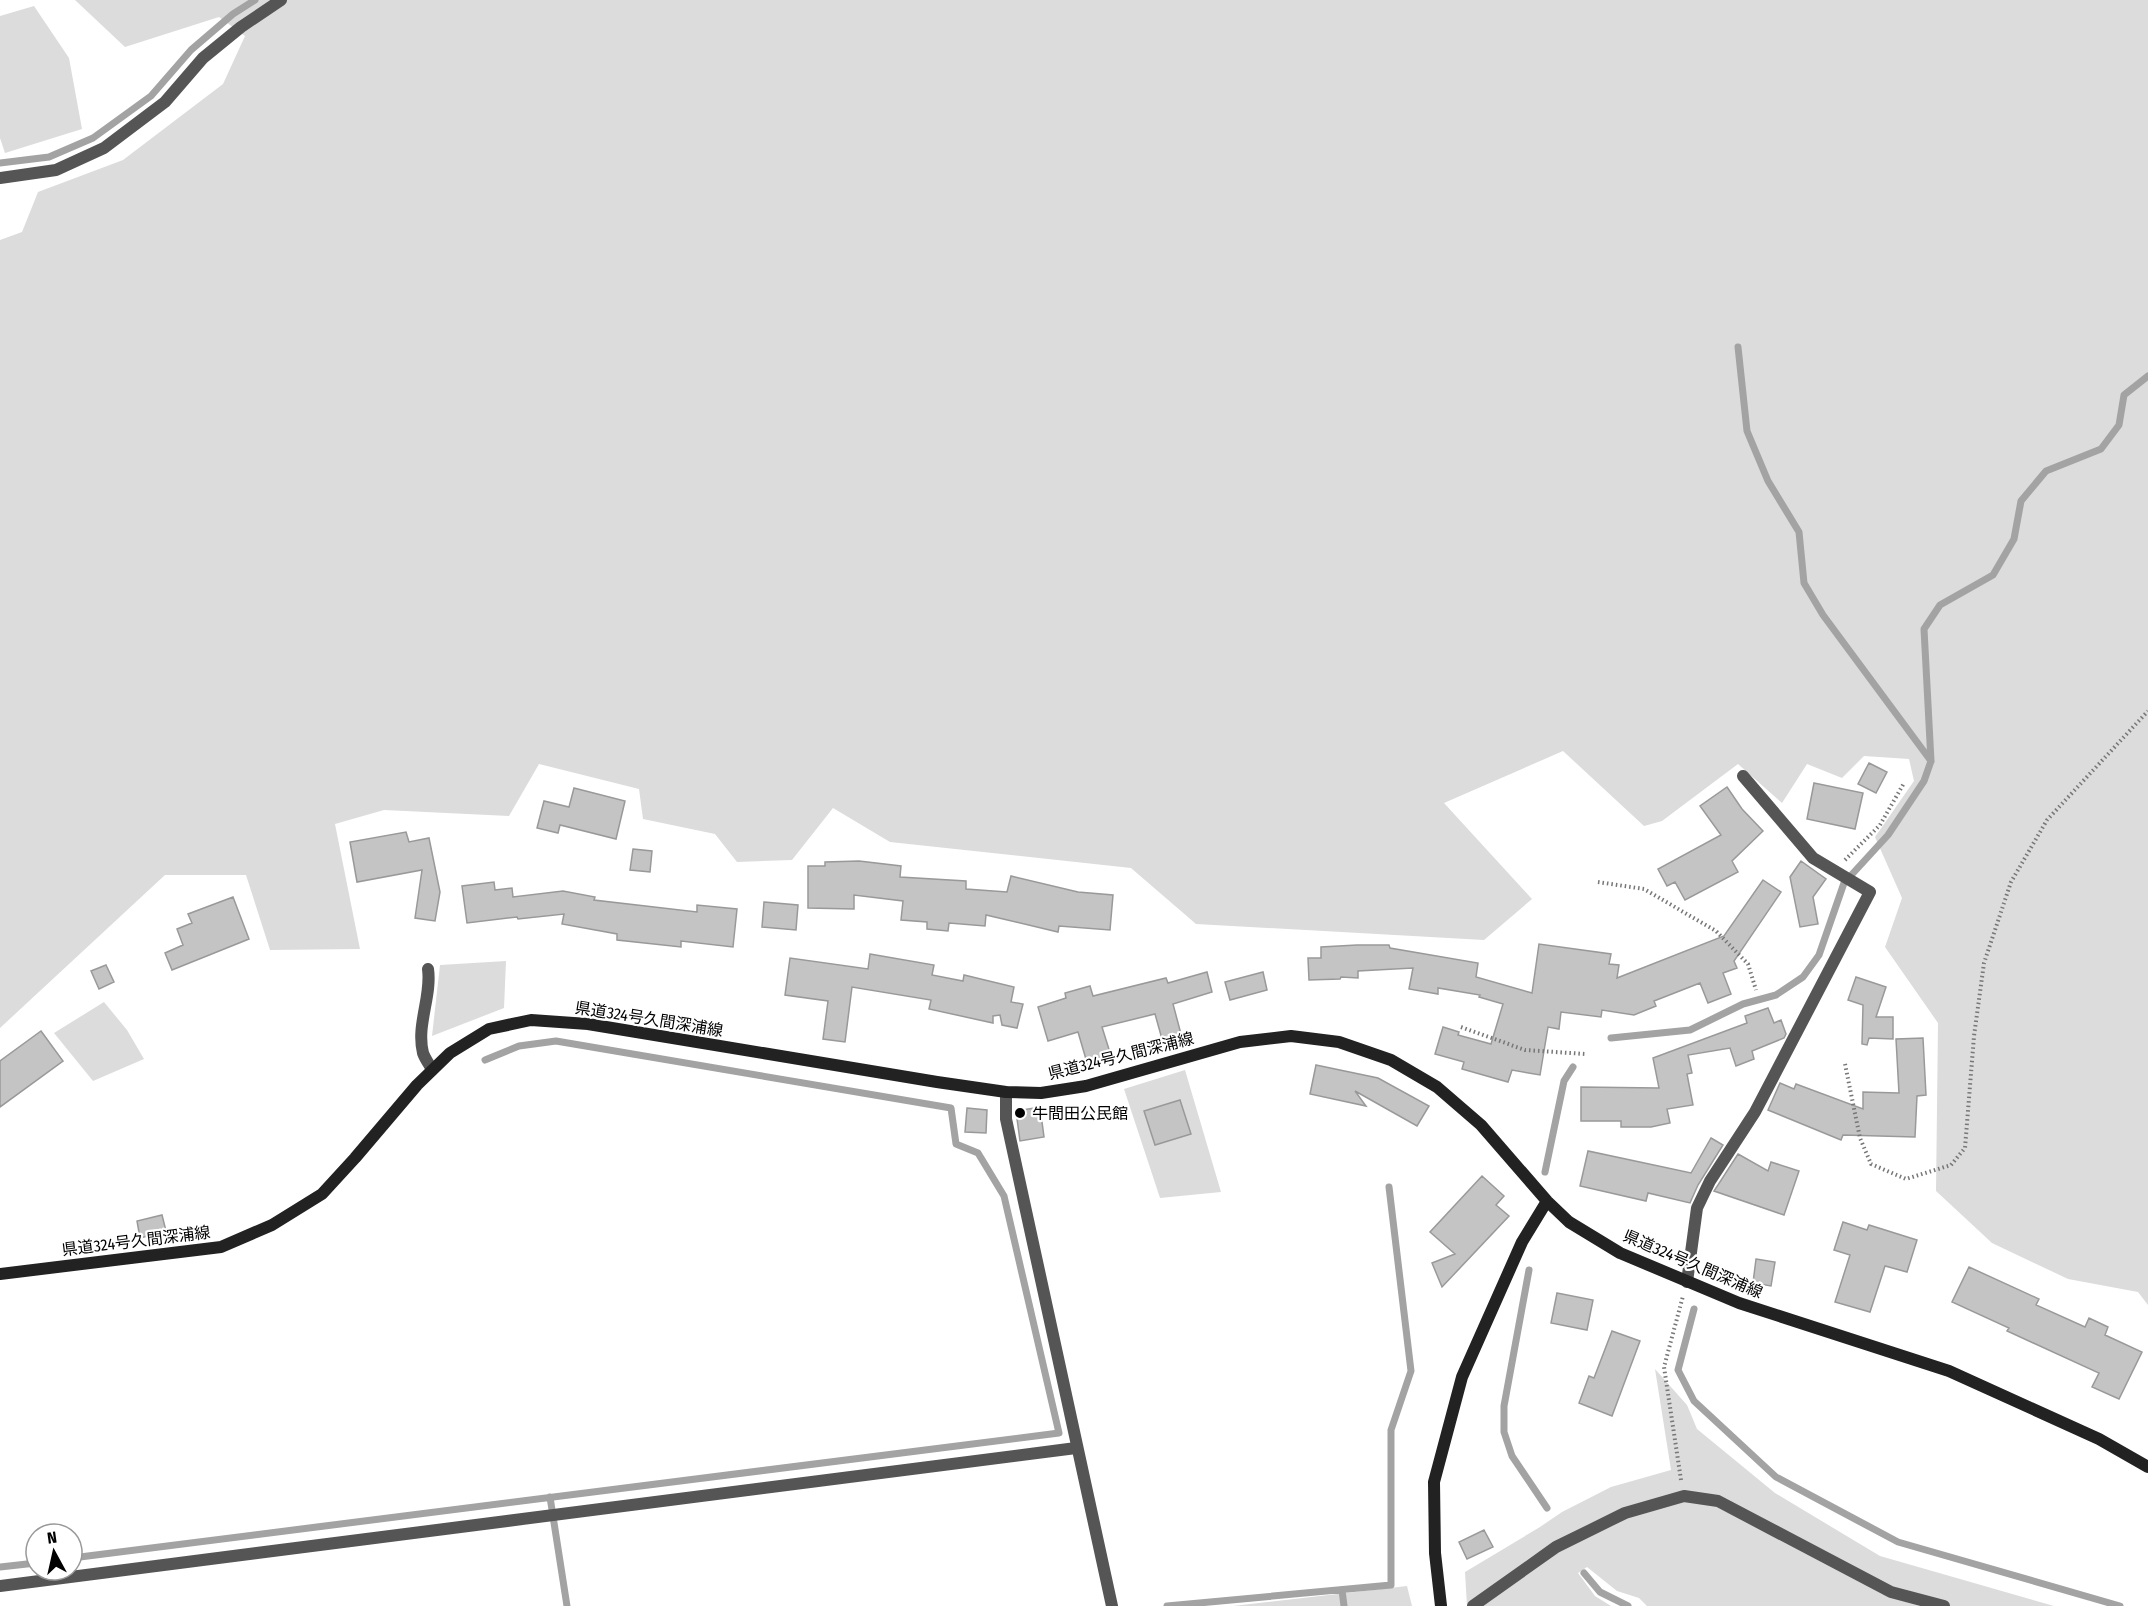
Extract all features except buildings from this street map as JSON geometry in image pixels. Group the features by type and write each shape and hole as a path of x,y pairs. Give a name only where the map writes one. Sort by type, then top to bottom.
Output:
{"main road":[{"name":"県道324号久間深浦線","path":"0,1274 221,1247 272,1225 322,1194 417,1085 450,1053 489,1029 531,1020 588,1024 904,1077 1006,1092 1041,1094 1086,1086 1240,1042 1291,1036 1339,1042 1391,1060 1437,1087 1481,1125 1546,1201 1569,1222 1620,1253 1739,1303 1949,1371 2099,1440 2148,1467"},
{"path":"1441,1606 1435,1553 1434,1482 1462,1377 1522,1242 1546,1201"}],"street":[{"path":"0,178 56,170 104,148 165,102 210,52 241,27 281,0"},
{"path":"1686,1282 1697,1208 1710,1181 1755,1112 1870,892 1813,858 1743,776"},
{"path":"428,969 429,978 422,1027 423,1053 432,1070"},
{"path":"1006,1092 1006,1119 1112,1606"},
{"path":"0,1586 1077,1448"},
{"path":"1473,1606 1556,1547 1625,1513 1684,1496 1718,1501 1891,1592 1944,1606"}],"path":[{"path":"1845,1064 1860,1138 1871,1164 1906,1179 1951,1165 1965,1148 1974,1036 1984,963 2012,882 2047,820 2148,711"},
{"path":"1836,872 1880,825 1904,783"},
{"path":"1598,882 1644,889 1716,931 1748,964 1756,990"},
{"path":"1461,1027 1525,1050 1586,1054"},
{"path":"1684,1496 1664,1368 1686,1282"}],"shaded area":[{"path":"75,0 2148,0 2148,1305 2138,1292 2068,1279 1992,1243 1936,1191 1938,1023 1885,947 1902,898 1875,837 1914,781 1909,759 1864,756 1842,778 1807,764 1782,803 1738,764 1662,821 1644,826 1563,751 1444,803 1532,899 1484,940 1196,924 1131,868 890,842 833,808 792,860 737,862 715,834 643,819 639,789 539,764 509,816 384,810 335,824 360,949 270,950 246,875 165,875 0,1028 0,240 22,232 38,192 123,160 223,84 245,36 219,17 125,47"},
{"path":"34,6 69,58 82,129 5,153 0,138 0,16"},
{"path":"506,961 504,1008 432,1036 440,965"},
{"path":"104,1002 127,1030 144,1059 93,1081 54,1033"},
{"path":"1185,1070 1221,1192 1160,1198 1124,1089"},
{"path":"1655,1369 1687,1405 1697,1429 1775,1493 1880,1556 2054,1606 1647,1606 1639,1598 1617,1591 1587,1567 1578,1573 1595,1596 1611,1606 1467,1606 1465,1572 1562,1512 1611,1487 1671,1470"},
{"path":"1407,1586 1412,1606 1233,1606"}],"waterway":[{"path":"0,163 49,157 93,138 151,96 191,50 233,14 255,0"},
{"path":"1738,347 1747,431 1768,481 1799,532 1804,583 1823,615 1931,761"},
{"path":"1611,1038 1690,1030 1743,1004 1776,995 1803,977 1819,955 1844,883 1888,835 1924,781 1931,761 1924,629 1940,605 1993,575 2014,539 2021,501 2046,471 2101,449 2119,425 2124,395 2148,376"},
{"path":"84,1556 1059,1433 1004,1196 978,1153 956,1144 951,1108 556,1041 519,1046 485,1060"},
{"path":"1545,1172 1564,1081 1573,1067"},
{"path":"1167,1606 1391,1585 1391,1430 1411,1371 1389,1187"},
{"path":"1529,1270 1504,1406 1504,1432 1512,1456 1547,1508"},
{"path":"1694,1309 1678,1370 1694,1401 1776,1477 1898,1542 2120,1606"},
{"path":"550,1497 567,1606"},
{"path":"0,1567 24,1564"},
{"path":"1584,1573 1600,1592 1628,1606"},
{"path":"1342,1590 1344,1606"}],"place":[{"name":"牛間田公民館","path":"1020,1113"}]}
